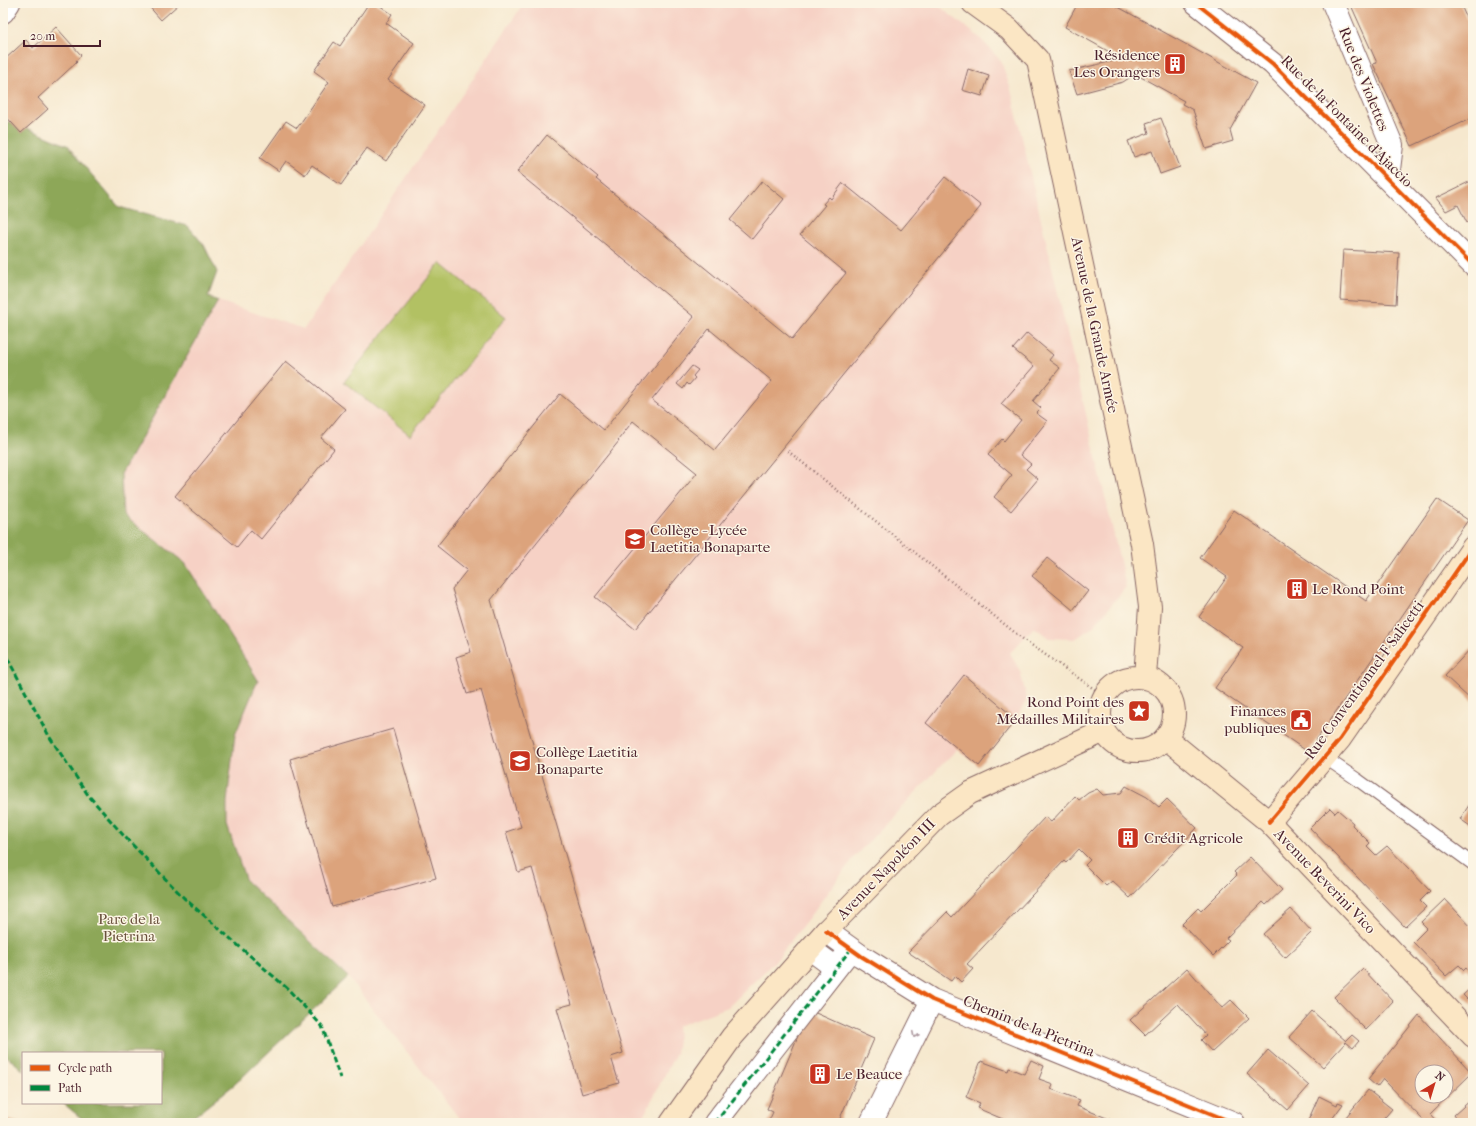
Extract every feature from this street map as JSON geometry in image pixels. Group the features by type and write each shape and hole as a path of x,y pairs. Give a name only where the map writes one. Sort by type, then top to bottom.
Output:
{"main road":[{"name":"Avenue de la Grande Armée","path":"973,3 1009,29 1038,60 1142,544 1150,607 1145,677"},
{"name":"Rue Conventionnel F Salicetti","path":"1269,822 1340,739 1473,547"},
{"path":"1133,676 1145,677 1157,682 1167,690 1173,702 1175,714 1172,727 1166,738 1158,745 1148,749 1128,750 1118,746 1104,731 1100,720 1100,707 1104,696 1111,686 1121,679 1133,676"},
{"name":"Avenue Napoléon III","path":"671,1123 732,1037 826,931 939,814 970,793 1104,731"},
{"name":"Avenue Beverini Vico","path":"1166,738 1269,822 1473,1036"}],"street":[{"path":"3,12 9,3"},
{"name":"Rue de la Fontaine d'Ajaccio","path":"1196,3 1273,64 1473,265"},
{"name":"Rue des Violettes","path":"1333,3 1392,145 1388,178"},
{"name":"Chemin de la Pietrina","path":"826,931 851,949 932,1000 1234,1123"},
{"path":"810,949 836,968"},
{"path":"715,1123 851,949"},
{"path":"871,1123 932,1000"}],"lane":[{"path":"1324,757 1473,864"}],"path":[{"path":"788,451 1023,639 1104,696"}],"shaded area":[{"name":"Collège - Lycée Laetitia Bonaparte","path":"524,3 935,3 979,37 1001,61 1011,90 1126,587 1093,627 1075,639 1049,638 1034,627 1010,653 1020,671 1027,699 1014,722 979,766 957,749 856,855 778,958 728,1007 677,1026 678,1040 676,1053 640,1123 463,1123 344,972 246,881 227,825 227,802 235,735 258,680 185,563 123,515 121,474 218,301 304,329"}],"green space":[{"name":"Parc de la Pietrina","path":"3,120 12,123 21,133 27,128 69,146 119,207 188,226 204,245 217,272 208,297 218,301 121,474 123,515 185,563 258,680 235,735 227,802 227,825 246,881 348,977 235,1084 186,1123 87,1123 64,1104 162,1104 162,1052 22,1052 22,1069 3,1053"},
{"path":"440,263 506,317 410,435 344,382"}],"building":[{"path":"146,3 180,3 161,20"},
{"path":"369,3 376,3 392,14 386,23 414,43 388,80 425,105 386,161 367,148 341,185 312,165 305,175 286,161 279,171 260,158 286,121 297,128 329,82 314,71 334,42 340,46"},
{"name":"Résidence Les Orangers","path":"1078,3 1111,3 1256,83 1230,130 1233,141 1206,149 1193,110 1182,104 1184,101 1139,76 1142,71 1138,68 1132,76 1123,82 1077,94 1069,71 1122,59 1065,27"},
{"path":"1350,3 1445,3 1445,5 1450,3 1460,3 1473,33 1473,125 1470,119 1412,146 1373,64 1377,63"},
{"path":"56,27 81,55 76,61 77,62 38,98 48,109 21,133 3,113 3,74 6,71 3,67 3,61 26,40 33,48"},
{"path":"968,69 989,76 982,96 962,90"},
{"path":"1161,118 1180,167 1160,174 1152,151 1134,157 1128,141 1149,133 1146,123"},
{"path":"547,135 598,177 596,179 792,339 846,273 800,235 825,205 823,204 829,197 831,199 843,183 901,230 945,177 981,206 635,629 595,597 697,473 633,421 618,440 619,441 491,600 623,1053 611,1057 619,1083 582,1094 557,1008 572,1004 532,868 518,872 506,832 521,827 481,690 467,694 456,657 471,652 452,589 467,570 437,546 560,394 604,430 694,317 517,172","holes":["709,329 772,381 715,450 652,400"]},
{"path":"1473,180 1473,219 1467,223 1458,205 1446,211 1436,198"},
{"path":"762,181 784,199 752,239 730,220"},
{"path":"1343,250 1399,253 1396,304 1340,300"},
{"path":"1027,333 1053,355 1049,360 1060,368 1033,401 1041,408 1036,413 1047,421 1020,455 1031,464 1026,469 1038,479 1011,511 994,497 1012,475 988,455 1002,439 1004,441 1021,420 1001,404 1034,366 1013,349"},
{"path":"286,361 345,409 321,438 334,449 261,539 251,530 237,547 175,496"},
{"path":"692,366 698,370 693,376 695,378 689,385 687,383 683,389 677,384"},
{"path":"1437,499 1468,520 1308,752 1215,688 1243,648 1199,617 1227,577 1200,558 1234,510 1366,601"},
{"path":"1047,558 1088,591 1073,610 1032,576"},
{"path":"1473,646 1473,700 1472,701 1445,676"},
{"path":"964,675 1010,714 1014,722 979,766 926,723"},
{"path":"393,729 436,878 332,907 290,759"},
{"path":"1126,786 1147,797 1159,807 1167,799 1197,828 1130,898 1112,881 1106,886 1085,865 1090,860 1079,849 1066,863 1064,861 967,964 973,969 961,982 955,976 951,981 908,952 947,912 952,917 1045,817 1051,822 1075,796 1079,800 1088,793 1097,789 1103,795 1121,793"},
{"path":"1473,799 1473,828 1460,819"},
{"path":"1330,808 1335,813 1338,810 1353,823 1352,825 1370,843 1367,846 1376,855 1387,846 1430,891 1420,901 1426,907 1405,927 1310,828"},
{"path":"1250,857 1282,890 1266,905 1263,902 1226,938 1229,940 1213,956 1182,924 1198,908 1201,911 1237,875 1234,872"},
{"path":"1445,899 1473,929 1473,976 1466,968 1464,970 1459,965 1446,976 1413,942 1427,928 1421,922"},
{"path":"1291,909 1312,932 1285,958 1263,934"},
{"path":"1187,968 1222,1008 1231,1000 1249,1018 1212,1052 1201,1040 1206,1035 1178,1004 1145,1035 1130,1020"},
{"path":"1363,969 1393,1001 1366,1030 1334,997"},
{"path":"1473,986 1473,1005 1463,995"},
{"name":"Le Beauce","path":"809,1010 874,1039 838,1123 768,1123 773,1112 767,1109"},
{"path":"1312,1011 1346,1041 1352,1035 1359,1041 1353,1048 1346,1042 1323,1067 1289,1037"},
{"path":"1419,1015 1472,1073 1454,1091 1454,1064 1414,1064 1414,1104 1440,1104 1430,1114 1438,1123 1426,1123 1383,1079 1377,1087 1368,1079"},
{"path":"1268,1050 1309,1086 1288,1110 1247,1074"},
{"path":"1031,1060 1044,1066 1039,1079 1053,1084 1051,1089 1080,1100 1077,1106 1119,1123 1012,1123 977,1108 980,1103 966,1097 981,1061 1008,1071 1009,1068 1024,1074"},
{"path":"1368,1090 1392,1109 1380,1123 1341,1123"},
{"path":"1319,1096 1337,1105 1338,1102 1343,1104 1329,1123 1307,1123"},
{"path":"1473,1098 1473,1123 1460,1123 1454,1115"},
{"path":"3,1118 20,1123 3,1123"}],"marked path":[{"path":"3,650 49,736 88,795 124,836 184,898 288,989 322,1026 340,1078"},
{"path":"715,1123 851,949"}],"cycle path":[{"path":"1196,3 1273,64 1473,265"},
{"path":"1269,822 1340,739 1473,547"},
{"path":"826,931 861,956 932,1000 1234,1123"}],"place":[{"name":"Résidence Les Orangers","path":"1175,64"},
{"name":"Collège - Lycée Laetitia Bonaparte","path":"635,539"},
{"name":"Le Rond Point","path":"1297,589"},
{"name":"Rond Point des Médailles Militaires","path":"1139,711"},
{"name":"Finances publiques","path":"1301,720"},
{"name":"Collège Laetitia Bonaparte","path":"520,761"},
{"name":"Crédit Agricole","path":"1128,838"},
{"name":"Le Beauce","path":"820,1074"}]}
